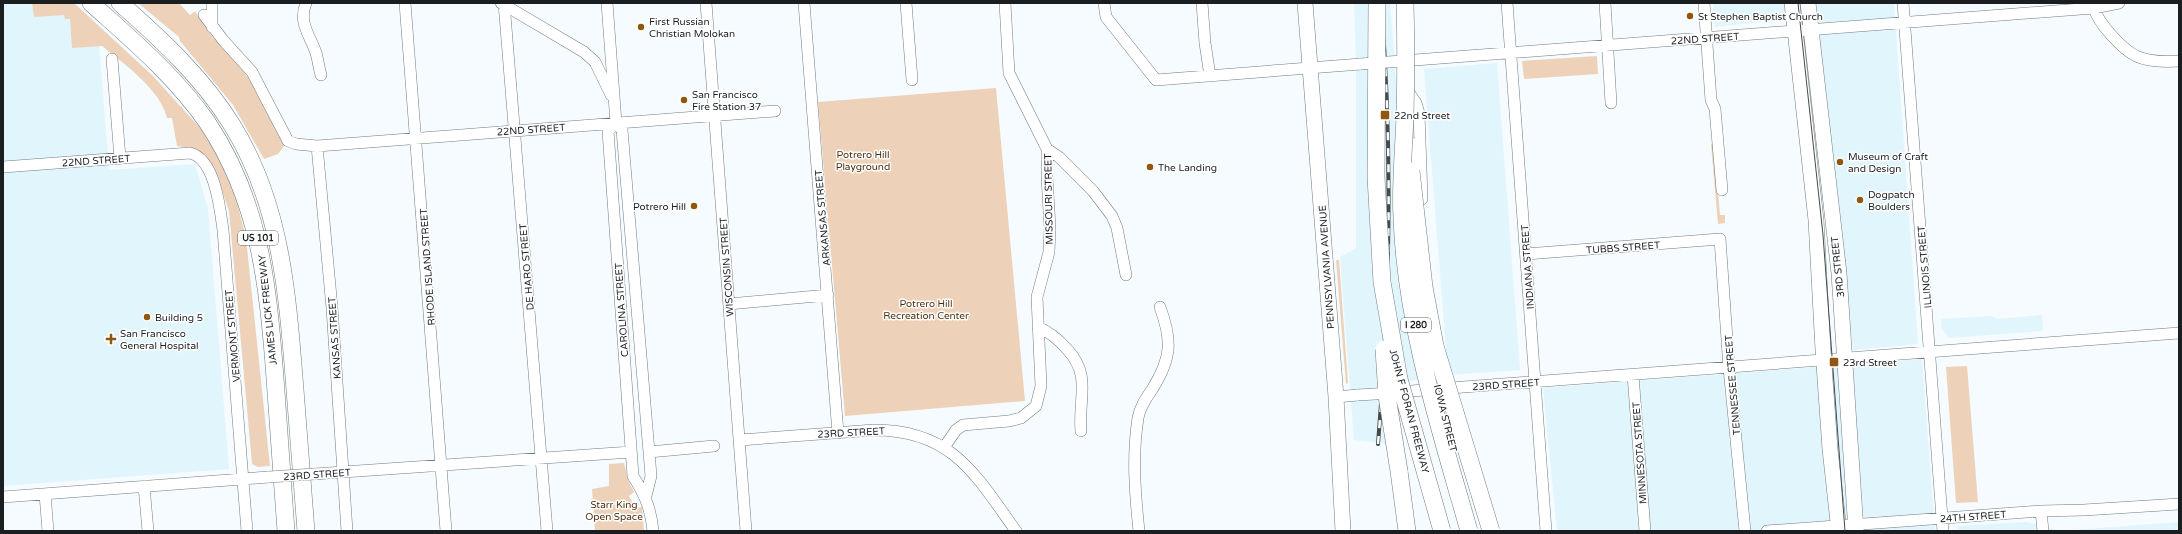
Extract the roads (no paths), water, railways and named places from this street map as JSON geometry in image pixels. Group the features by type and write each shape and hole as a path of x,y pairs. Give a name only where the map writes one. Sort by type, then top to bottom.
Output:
{"highway":[{"name":"JAMES LICK FREEWAY","path":"91,3 151,57 196,107 224,149 245,196 259,244 268,299 286,531"},
{"name":"JAMES LICK FREEWAY","path":"120,3 174,53 213,97 241,140 266,197 277,235 287,292 306,531"},
{"name":"JOHN F FORAN FREEWAY","path":"1377,3 1376,177 1382,282 1400,380 1442,531"},
{"name":"I 280","path":"1405,3 1405,114 1402,218 1414,314 1434,408 1469,531"},
{"path":"1405,114 1429,315 1447,390 1491,531"},
{"path":"1379,248 1387,396 1407,531"}],"main road":[{"name":"PENNSYLVANIA AVENUE","path":"1305,3 1336,397 1343,531"},
{"name":"3RD STREET","path":"1792,3 1816,220 1817,276 1830,449 1839,528"},
{"name":"3RD STREET","path":"1808,3 1837,257 1855,528"}],"street":[{"path":"212,3 212,27"},
{"path":"306,3 303,14 304,27 316,53 321,75"},
{"name":"RHODE ISLAND STREET","path":"405,3 417,138 446,531"},
{"path":"503,3 584,52 595,62 615,103"},
{"name":"DE HARO STREET","path":"503,3 547,531"},
{"name":"CAROLINA STREET","path":"607,3 616,123 622,130 651,476 646,496"},
{"name":"WISCONSIN STREET","path":"706,3 746,531"},
{"name":"ARKANSAS STREET","path":"804,3 811,107 828,294 838,432"},
{"path":"906,3 912,80"},
{"name":"MISSOURI STREET","path":"945,446 956,430 963,425 1009,421 1021,418 1036,406 1041,386 1037,297 1049,252 1050,234 1047,149 1009,73 1005,3"},
{"name":"22ND STREET","path":"1104,3 1106,17 1156,80 2094,8 2119,3"},
{"path":"1202,3 1205,43 1210,76"},
{"name":"INDIANA STREET","path":"1507,3 1546,531"},
{"path":"1605,3 1611,103"},
{"path":"1704,3 1711,100 1715,109 1722,190"},
{"name":"ILLINOIS STREET","path":"1903,3 1943,531"},
{"path":"2094,8 2097,17 2109,32 2136,56 2153,61 2179,61"},
{"path":"204,15 212,27"},
{"name":"22ND STREET","path":"212,27 252,72 288,141 296,144 317,146 775,110"},
{"path":"112,59 120,158"},
{"name":"IOWA STREET","path":"1405,60 1410,94 1416,103 1419,113 1422,203 1430,276 1427,303 1437,389 1476,531"},
{"name":"CAROLINA STREET","path":"616,123 608,131 633,476 646,496 651,513 653,531"},
{"name":"KANSAS STREET","path":"317,146 332,308 348,531"},
{"path":"1047,149 1059,157 1093,191 1112,216 1117,228 1126,275"},
{"name":"22ND STREET","path":"3,167 190,153"},
{"name":"VERMONT STREET","path":"190,153 195,154 204,161 214,183 220,208 246,531"},
{"name":"TUBBS STREET","path":"1526,254 1720,239"},
{"name":"TENNESSEE STREET","path":"1720,239 1745,531"},
{"path":"729,304 828,294"},
{"path":"1139,531 1133,481 1138,418 1144,401 1163,371 1168,354 1167,333 1160,307"},
{"path":"1038,327 1051,333 1080,364 1082,376 1082,431"},
{"name":"23RD STREET","path":"1336,397 1845,360 2179,333"},
{"name":"MINNESOTA STREET","path":"1633,376 1645,531"},
{"name":"23RD STREET","path":"740,440 838,432 893,430 930,439 945,446 972,471 1016,531"},
{"path":"649,452 714,446"},
{"name":"23RD STREET","path":"3,497 631,452"},
{"path":"144,486 148,531"},
{"path":"45,494 48,531"},
{"name":"24TH STREET","path":"1767,531 1855,528 1942,518 2179,504"},
{"path":"2041,511 2043,531"}],"tram line":[{"path":"1798,3 1823,235 1845,531"}],"railway":[{"path":"1378,444 1385,334 1388,224 1387,113 1381,3"}],"place":[{"name":"St Stephen Baptist Church","path":"1690,16"},
{"name":"First Russian Christian Molokan","path":"641,27"},
{"name":"San Francisco Fire Station 37","path":"684,100"},
{"name":"22nd Street","path":"1385,115"},
{"name":"Museum of Craft and Design","path":"1840,162"},
{"name":"The Landing","path":"1150,167"},
{"name":"Dogpatch Boulders","path":"1860,200"},
{"name":"Potrero Hill","path":"694,206"},
{"name":"Building 5","path":"147,317"},
{"name":"San Francisco General Hospital","path":"111,339"},
{"name":"23rd Street","path":"1834,362"}],"park label":[{"name":"Potrero Hill Playground","path":"863,160"},
{"name":"Potrero Hill Recreation Center","path":"926,308"},
{"name":"Starr King Open Space","path":"614,510"}]}
